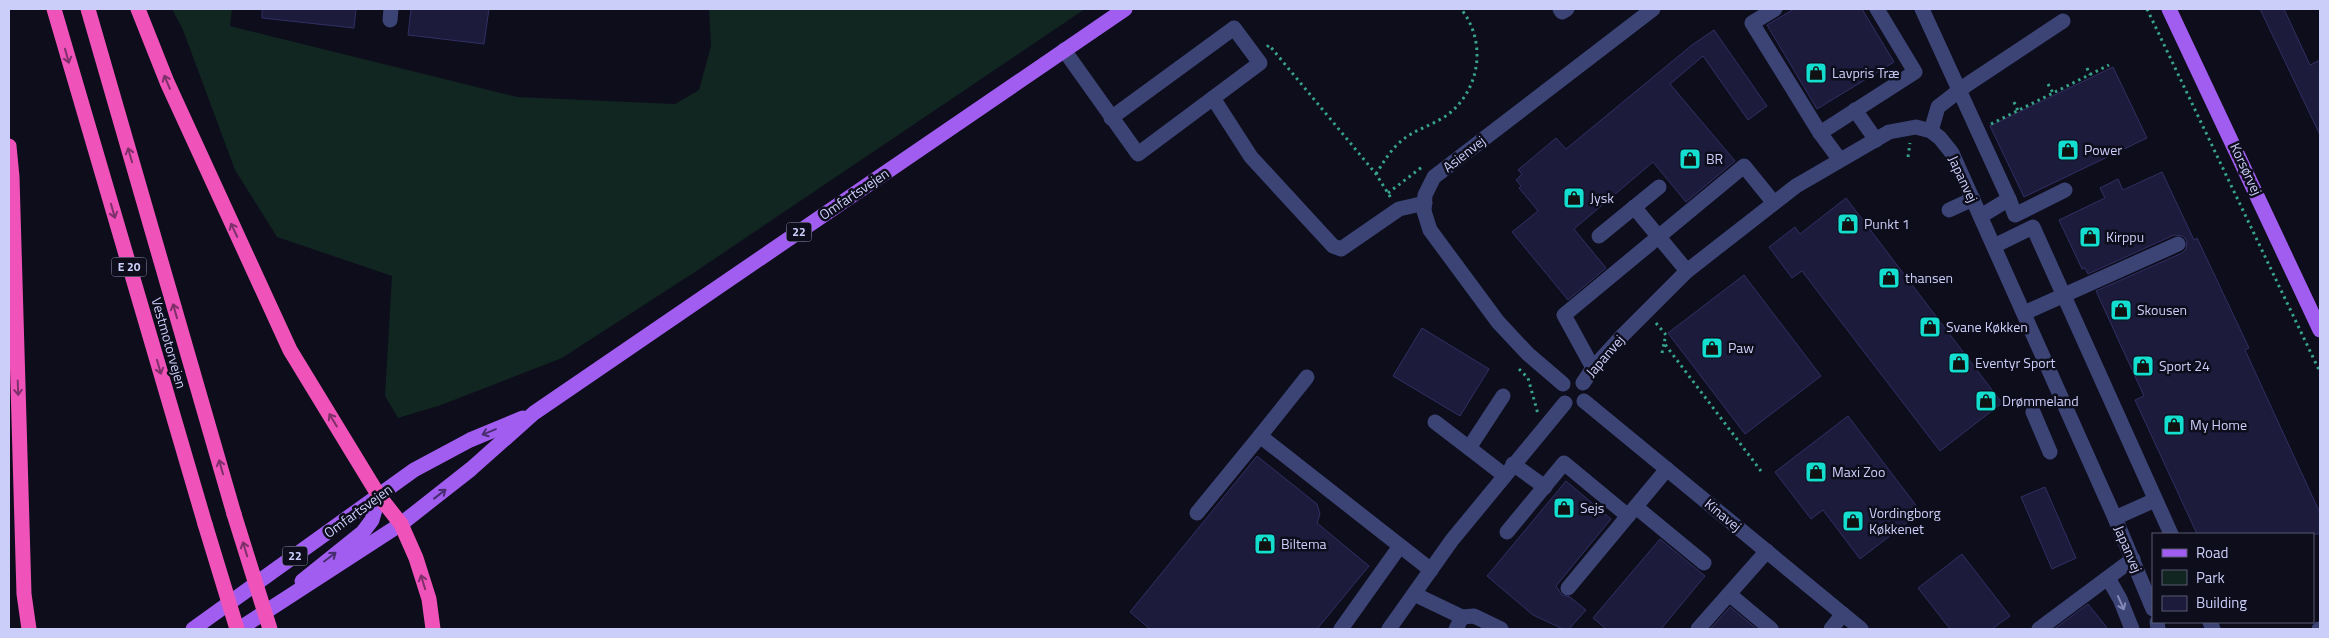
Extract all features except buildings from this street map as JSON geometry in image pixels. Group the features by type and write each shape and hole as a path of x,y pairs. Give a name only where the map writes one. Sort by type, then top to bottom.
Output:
{"highway":[{"name":"Vestmotorvejen","path":"54,9 205,524 238,629"},
{"name":"Vestmotorvejen","path":"88,9 234,514 270,629"},
{"path":"138,9 166,82 290,350 379,496 401,524 416,558 429,599 433,629"},
{"path":"9,146 12,187 24,594 29,629"},
{"path":"20,629 15,588 21,490"}],"main road":[{"name":"Omfartsvejen","path":"238,629 401,524 471,470 534,413 1125,9"},
{"name":"Korsørvej","path":"2169,9 2320,330"},
{"name":"Omfartsvejen","path":"195,629 414,470 470,440 534,413"},
{"path":"281,601 315,568 362,532 372,520 379,496"}],"street":[{"path":"1560,9 1562,12 1567,9"},
{"name":"Asienvej","path":"1564,384 1528,354 1498,322 1430,230 1424,211 1425,195 1434,177 1653,9"},
{"path":"1775,9 1752,23 1820,133 1840,160"},
{"path":"1820,133 1915,72 1877,9"},
{"path":"1922,9 2015,215 2065,190"},
{"path":"1931,131 1938,107 2063,21"},
{"path":"1064,50 1111,118 1138,154 1260,64 1234,28 1111,118"},
{"path":"1213,98 1251,157 1333,246 1341,248 1398,210 1425,203"},
{"path":"1855,110 1876,140"},
{"name":"Japanvej","path":"1583,383 1593,368 1686,271 1796,186 1888,132 1916,127 1931,131 1940,138 1952,153 2133,559 2152,606"},
{"path":"1593,368 1564,315 1744,166 1774,203"},
{"path":"1599,236 1658,187"},
{"path":"1949,210 1973,199"},
{"path":"1981,216 2009,199"},
{"path":"1634,207 1686,271"},
{"path":"1994,246 2034,227 2171,533"},
{"path":"2024,313 2178,244"},
{"path":"1197,513 1307,377"},
{"path":"1573,379 1583,383 1587,392 1584,401 1575,406 1565,403 1560,394 1564,384 1573,379"},
{"path":"1469,448 1503,396"},
{"name":"Kinavej","path":"1584,401 1861,629"},
{"path":"1389,629 1431,570 1509,470 1565,403"},
{"path":"2033,412 2050,452"},
{"path":"1434,422 1469,448 1509,470 1545,486"},
{"path":"1260,436 1431,570"},
{"path":"1507,532 1564,463 1704,563"},
{"path":"1568,588 1667,469"},
{"path":"2114,518 2155,500"},
{"path":"1341,629 1400,546"},
{"path":"1698,629 1767,551"},
{"path":"2039,629 2133,559"},
{"path":"2108,578 2120,599 2132,629"},
{"path":"1414,594 1459,623 1474,616 1501,629"},
{"path":"1729,594 1771,629"},
{"path":"1831,629 1843,614"}],"path":[{"path":"1255,56 1269,45 1376,174 1388,155 1400,142 1450,113 1466,97 1474,78 1478,53 1473,29 1461,9"},
{"path":"2147,9 2320,372"},
{"path":"1977,131 2109,66"},
{"path":"2087,68 2090,75"},
{"path":"2048,84 2053,93"},
{"path":"2014,102 2018,111"},
{"path":"1647,311 1666,335 1662,353"},
{"path":"1664,343 1761,471"}],"green space":[{"path":"172,9 232,9 230,26 517,97 675,104 699,90 711,46 709,9 1085,9 695,272 562,358 441,405 398,418 385,396 392,276 277,237 235,170 183,30"}],"place":[{"name":"Lavpris Træ","path":"1816,73"},
{"name":"Power","path":"2068,150"},
{"name":"BR","path":"1690,159"},
{"name":"Jysk","path":"1574,198"},
{"name":"Punkt 1","path":"1848,224"},
{"name":"Kirppu","path":"2090,237"},
{"name":"thansen","path":"1889,278"},
{"name":"Skousen","path":"2121,310"},
{"name":"Svane Køkken","path":"1930,327"},
{"name":"Paw","path":"1712,348"},
{"name":"Eventyr Sport","path":"1959,363"},
{"name":"Sport 24","path":"2143,366"},
{"name":"Drømmeland","path":"1986,401"},
{"name":"My Home","path":"2174,425"},
{"name":"Maxi Zoo","path":"1816,472"},
{"name":"Sejs","path":"1564,508"},
{"name":"Vordingborg Køkkenet","path":"1853,521"},
{"name":"Biltema","path":"1265,544"}]}
